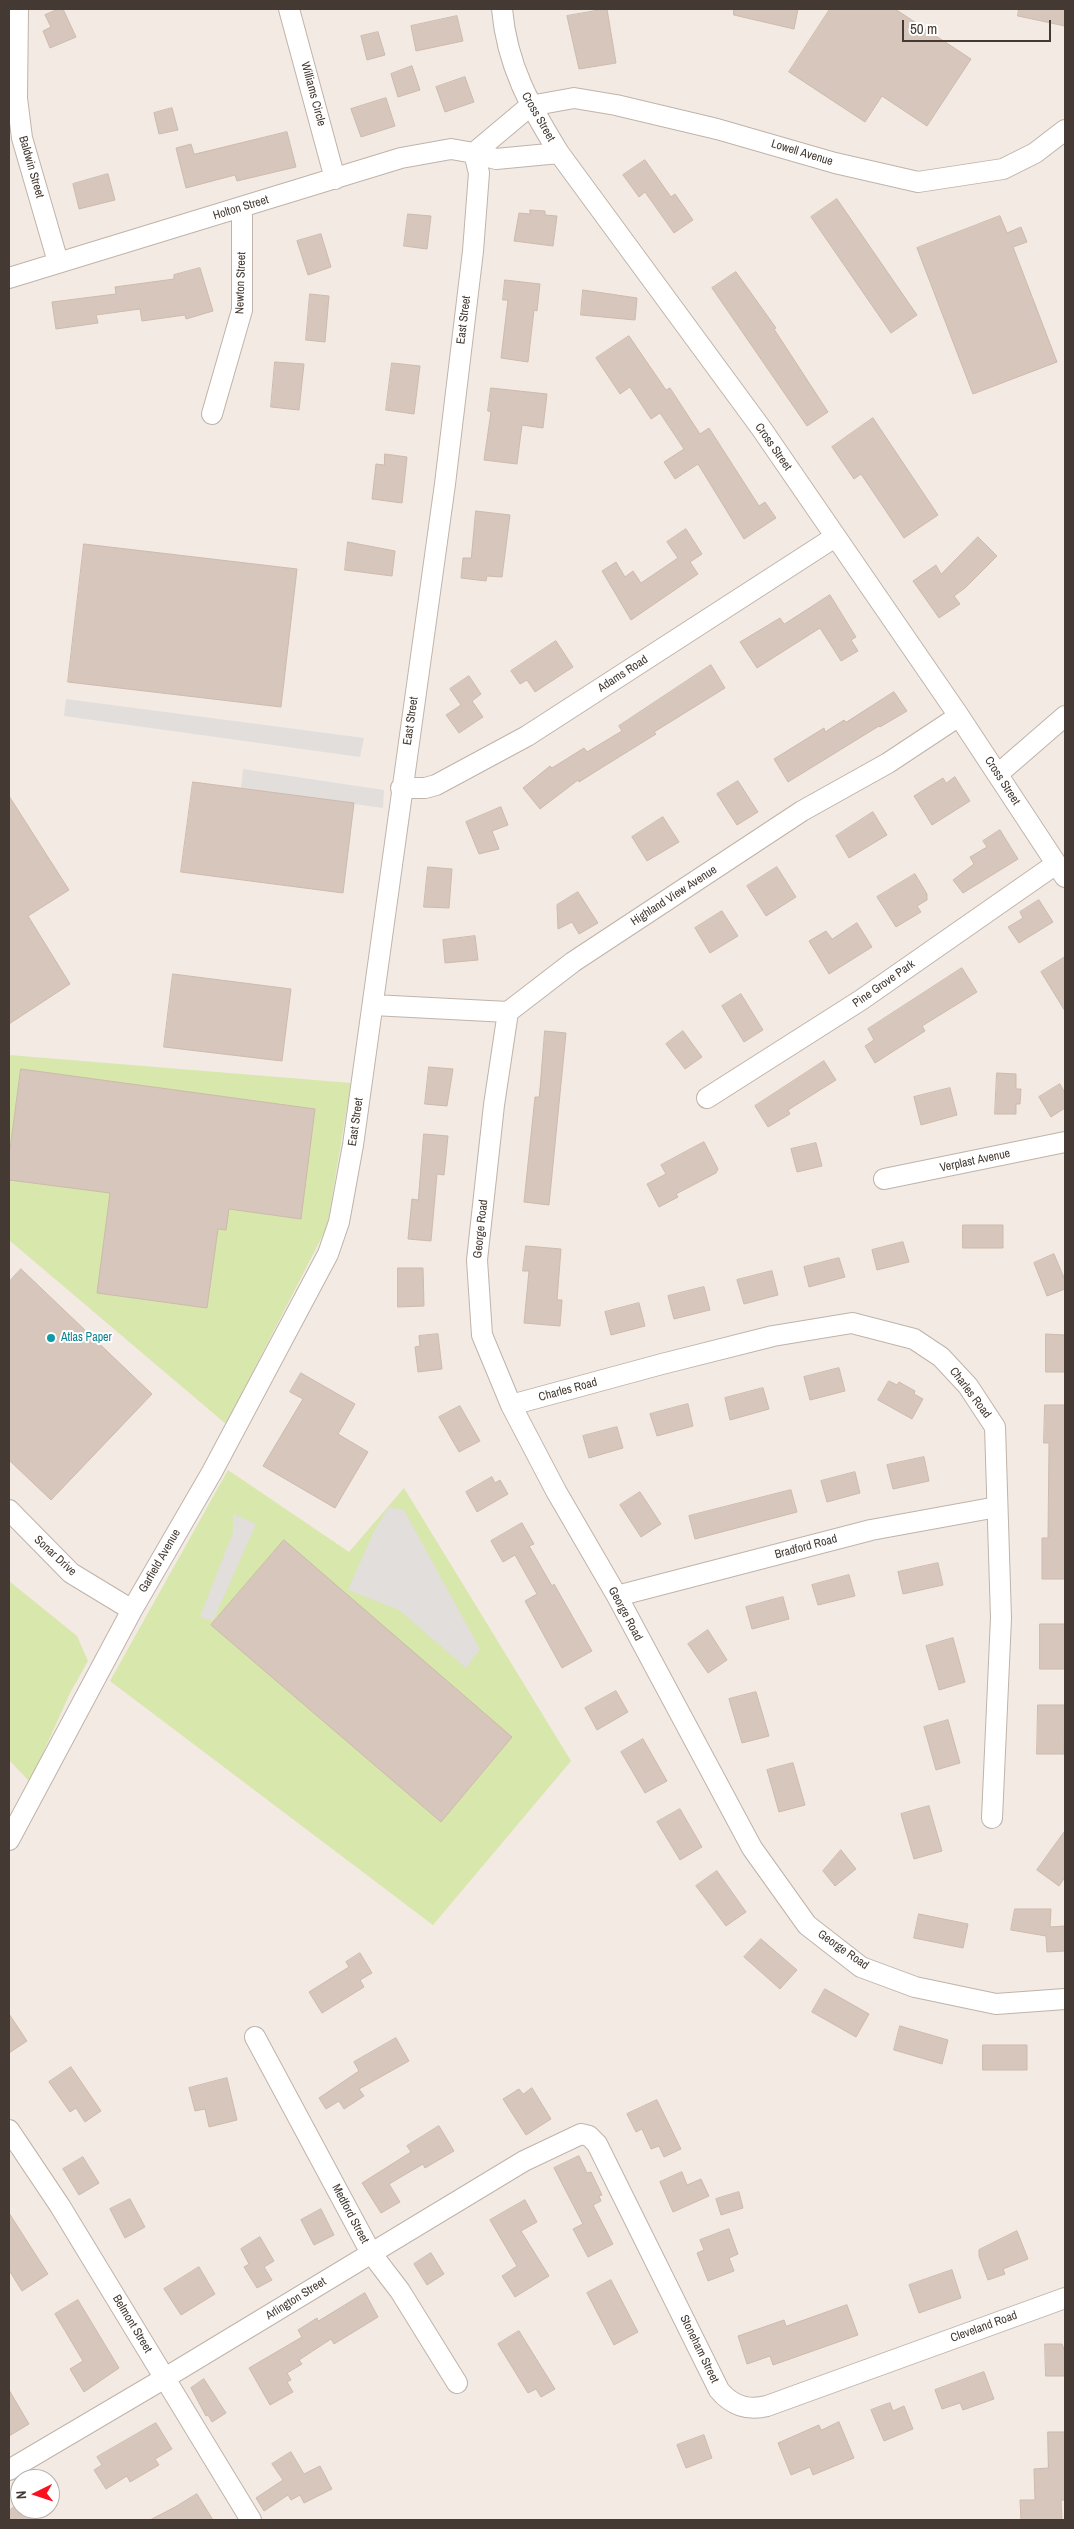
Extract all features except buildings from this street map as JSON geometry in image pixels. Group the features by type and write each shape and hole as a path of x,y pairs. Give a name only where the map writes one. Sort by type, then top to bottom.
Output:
{"street":[{"name":"Baldwin Street","path":"18,9 18,119 58,262"},
{"name":"Williams Circle","path":"290,9 335,179"},
{"name":"Cross Street","path":"502,9 512,61 530,106 559,153 761,428 959,716 1061,870"},
{"name":"Lowell Avenue","path":"530,106 574,98 616,105 717,129 822,158 835,164 918,182 1003,169 1035,153 1065,130"},
{"path":"474,153 530,106"},
{"name":"Holton Street","path":"9,278 401,158 451,149 496,159 559,153"},
{"name":"East Street","path":"312,1283 328,1254 339,1222 354,1145 401,788 445,484 472,251 479,173 474,153"},
{"name":"Newton Street","path":"212,414 242,310 242,208"},
{"name":"Adams Road","path":"401,788 425,788 436,785 527,736 835,537"},
{"name":"Highland View Avenue","path":"508,1012 573,962 802,811 888,763 959,716"},
{"path":"998,774 1065,716"},
{"name":"Pine Grove Park","path":"707,1098 1061,870"},
{"path":"373,1005 508,1012"},
{"name":"George Road","path":"508,1012 494,1104 477,1260 482,1335 511,1405 556,1491 617,1596 752,1848 807,1925 861,1967 914,1987 996,2004 1065,1999"},
{"name":"Verplast Avenue","path":"884,1180 1065,1142"},
{"name":"Garfield Avenue","path":"9,1840 132,1610 212,1472 312,1283"},
{"name":"Charles Road","path":"511,1405 773,1336 852,1322 914,1338 942,1356 968,1386 996,1427 1000,1618 992,1818"},
{"name":"Bradford Road","path":"617,1596 871,1530 998,1507"},
{"name":"Sonar Drive","path":"9,1510 72,1573 132,1610"},
{"name":"Medford Street","path":"254,2036 370,2253 400,2291 457,2383"},
{"name":"Belmont Street","path":"9,2130 60,2206 251,2520"},
{"name":"Arlington Street","path":"9,2470 531,2157 572,2136 586,2134"},
{"name":"Stoneham Street","path":"586,2134 597,2144 719,2390 731,2402 746,2408 763,2407 902,2356"},
{"name":"Cleveland Road","path":"902,2356 1065,2298"}],"green space":[{"path":"9,1055 351,1083 327,1227 226,1424 9,1240"},
{"path":"228,1470 349,1552 404,1488 571,1761 433,1925 110,1681"},
{"path":"9,1581 77,1636 88,1661 70,1693 30,1782 9,1760"}],"shaded area":[{"path":"66,699 364,738 360,757 64,716"},
{"path":"243,769 384,790 383,808 241,788"},
{"path":"389,1507 404,1510 480,1649 466,1668 399,1610 348,1590 374,1531"},
{"path":"233,1514 256,1524 213,1621 200,1617 233,1532"}],"place":[{"name":"Atlas Paper","path":"51,1338"}]}
